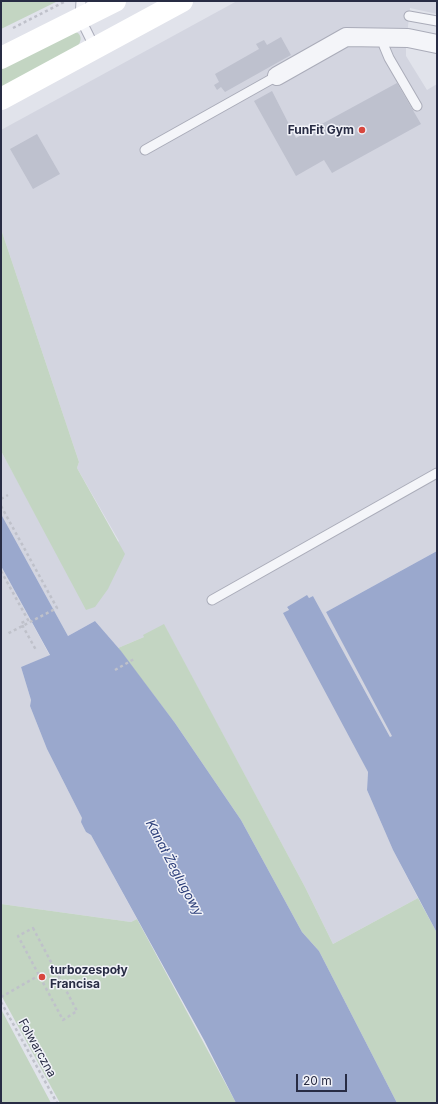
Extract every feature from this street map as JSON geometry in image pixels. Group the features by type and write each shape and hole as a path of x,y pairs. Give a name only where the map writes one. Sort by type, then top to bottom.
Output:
{"main road":[{"path":"1,58 80,10 115,1"},
{"path":"1,99 182,1"}],"street":[{"path":"277,76 346,37 408,38 437,44"}],"lane":[{"path":"80,10 95,48"},
{"path":"409,16 437,21"},
{"path":"385,37 384,46 389,58 417,106"},
{"path":"145,150 277,76"},
{"path":"212,600 437,473"}],"path":[{"path":"8,31 66,1"},
{"path":"1,499 8,495"},
{"path":"1,506 57,608 7,634"},
{"path":"1,571 28,620 22,623 36,650"},
{"path":"115,670 134,659"},
{"path":"33,928 77,1011 63,1020 38,976 18,936 33,928"},
{"path":"1,997 38,976"},
{"name":"Folwarczna","path":"1,1002 57,1103"}],"shaded area":[{"path":"237,1 437,1 437,14 410,8 406,56 427,90 437,84 437,551 326,612 393,736 390,737 313,596 309,598 307,596 287,607 368,772 367,790 393,850 418,898 333,944 305,887 164,625 144,637 118,648 95,621 68,636 1,514 1,451 73,583 119,541 77,468 79,462 1,229 1,130"},
{"path":"1,566 50,656 21,667 31,700 30,706 47,749 82,818 86,832 91,835 137,919 131,922 1,904"}],"green space":[{"path":"1,1 58,1 1,29"},
{"path":"72,31 78,33 81,38 78,46 1,88 1,67"},
{"path":"1,229 79,462 77,468 125,554 108,589 95,607 86,610 1,451"},
{"path":"164,624 305,887 333,944 418,898 437,933 437,1103 397,1103 319,951 302,932 241,820 175,723 118,648 144,637 143,635"},
{"path":"1,904 131,922 137,919 236,1103 60,1103 1,995"},
{"path":"1,1009 51,1103 1,1103"}],"water":[{"name":"Kanał Żeglugowy","path":"1,514 68,636 95,621 121,651 175,723 241,820 302,932 319,951 397,1103 236,1103 204,1040 91,835 86,832 81,822 82,818 47,749 30,706 31,700 21,667 50,655 1,566"},
{"path":"437,551 437,933 393,850 367,790 368,772 283,613 289,610 287,607 307,595 309,598 313,596 390,737 392,736 326,612"}],"building":[{"path":"281,37 291,55 225,92 221,87 217,90 214,85 219,82 215,74 259,49 256,44 264,40 267,45"},
{"path":"397,83 421,124 332,173 324,160 296,176 254,101 272,91 296,138"},
{"path":"37,134 60,174 33,189 10,149"}],"place":[{"name":"FunFit Gym","path":"362,130"},
{"name":"turbozespoły Francisa","path":"42,977"}]}
